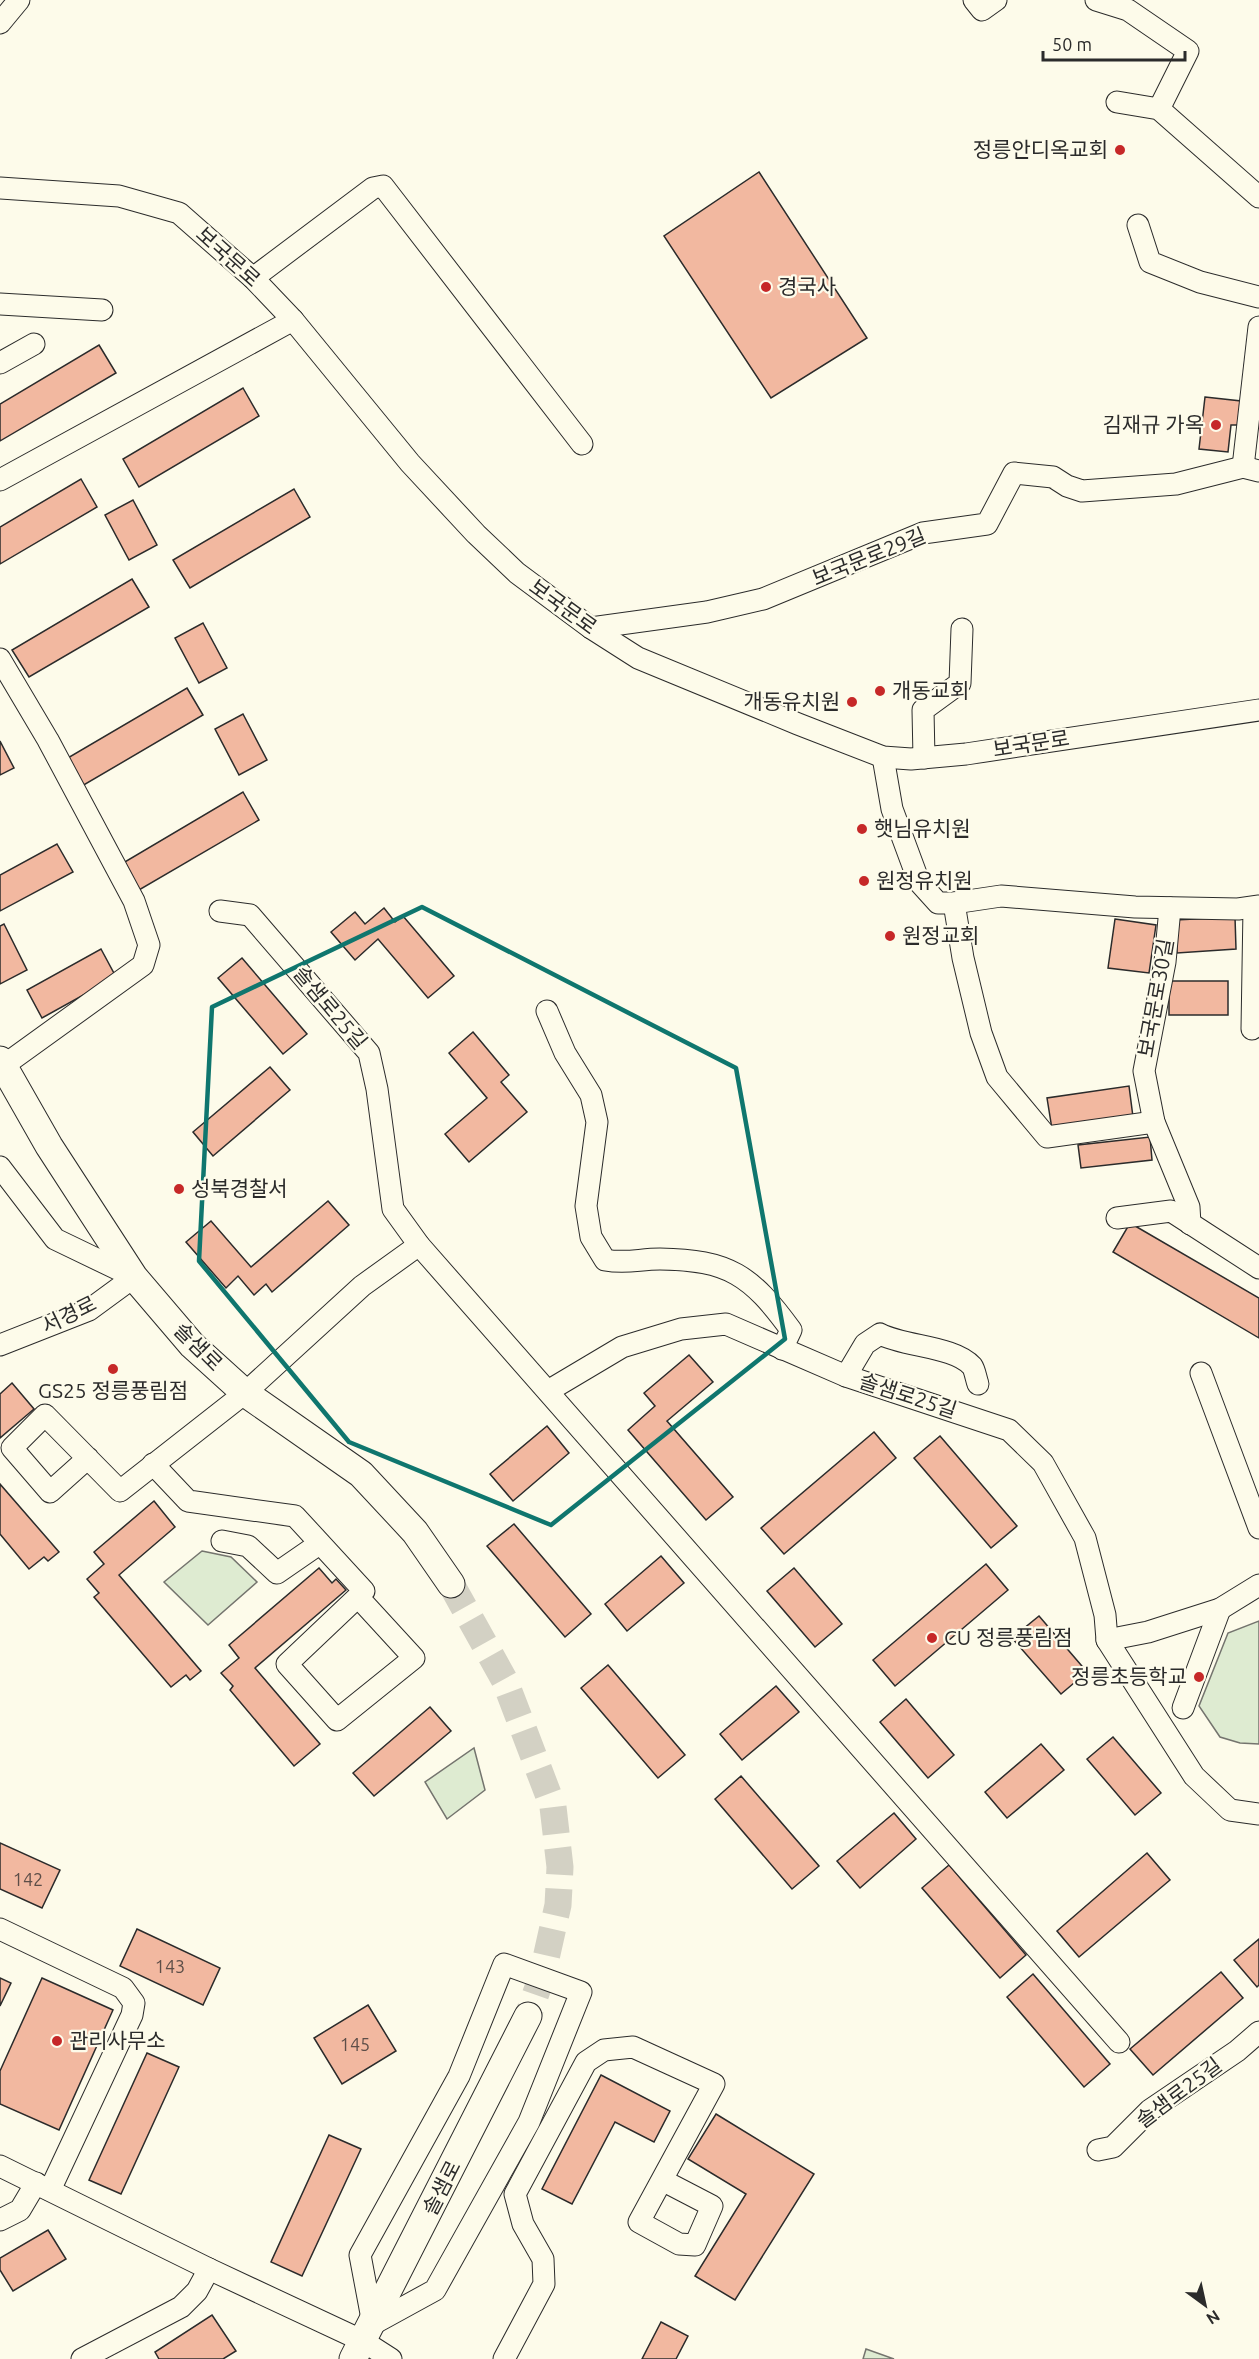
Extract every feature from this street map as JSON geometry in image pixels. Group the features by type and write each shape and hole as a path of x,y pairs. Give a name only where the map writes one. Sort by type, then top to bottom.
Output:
{"main road":[{"name":"솔샘로","path":"2,1063 49,1146 134,1277 192,1345 245,1393 361,1474 415,1532 451,1584"},
{"name":"솔샘로","path":"363,2341 528,2016"}],"street":[{"path":"0,23 19,0"},
{"path":"1096,0 1128,10 1188,51 1159,109"},
{"path":"1117,102 1159,109 1259,197"},
{"path":"253,278 373,188 383,186 582,444"},
{"name":"보국문로","path":"0,188 120,196 179,213 253,278 293,320 410,463 476,534 517,573 591,628 638,658 883,757 924,758 966,754 1259,710"},
{"path":"1138,225 1150,262 1200,282 1259,297"},
{"path":"0,304 102,310"},
{"path":"0,480 293,320"},
{"path":"1251,470 1259,327"},
{"path":"0,363 34,344"},
{"name":"보국문로29길","path":"591,628 706,612 763,599 923,533 987,524 1014,473 1053,477 1067,486 1082,490 1176,484 1251,470"},
{"path":"924,758 923,710 960,683 962,629"},
{"path":"0,659 48,740 134,901 149,945 142,965 2,1063"},
{"path":"883,757 892,809 919,882 938,903 954,903 963,958 981,1033 997,1077 1047,1137 1154,1122"},
{"name":"보국문로30길","path":"954,903 1000,896 1062,903 1170,908 1256,907"},
{"path":"1252,1029 1256,907"},
{"name":"보국문로30길","path":"1170,908 1165,962 1144,1071 1154,1122 1190,1207 1190,1224"},
{"name":"솔샘로25길","path":"220,911 250,915 369,1053 377,1089 393,1209 419,1245 548,1391 622,1347 681,1329 726,1324 846,1376 1009,1430 1043,1463 1085,1538 1105,1615 1107,1640 1194,1776 1230,1810 1259,1814"},
{"path":"547,1011 565,1053 591,1095 597,1122 586,1206 591,1237 604,1260 626,1264 657,1259 709,1262 748,1280 775,1308 791,1330 782,1349"},
{"path":"0,1167 54,1239 134,1277"},
{"path":"1117,1218 1171,1211 1259,1268"},
{"path":"88,1458 120,1491 245,1393 362,1286 419,1245"},
{"name":"서경로","path":"0,1345 89,1310 134,1277"},
{"path":"846,1376 865,1344 880,1334 894,1341 958,1356 973,1367 978,1384"},
{"path":"1202,1373 1259,1528"},
{"path":"548,1391 1119,2042"},
{"path":"153,1464 188,1501 295,1516 364,1591 287,1664 337,1720 414,1658 358,1597"},
{"path":"222,1541 248,1546 277,1573 320,1544"},
{"path":"1107,1640 1148,1632 1220,1609 1259,1585"},
{"path":"1183,1708 1220,1609"},
{"path":"0,1929 123,1988 134,2003 132,2015 43,2186 20,2210 0,2220"},
{"path":"504,1964 581,1992 529,2122 435,2290 363,2341 360,2255 459,2076 504,1964"},
{"name":"솔샘로25길","path":"1098,2150 1113,2147 1150,2109 1237,2051 1259,2032"},
{"path":"504,2359 544,2284 543,2259 523,2223 515,2194 586,2062 604,2050 633,2047 714,2084 662,2180"},
{"path":"0,2166 209,2269 363,2341 391,2359"},
{"path":"82,2359 181,2307 197,2291 209,2269"}],"highlighted area":[{"path":"422,907 736,1068 785,1339 551,1525 349,1442 199,1261 212,1007"}],"green space":[{"path":"202,1551 231,1557 257,1582 208,1625 164,1582"},
{"path":"1259,1621 1259,1744 1240,1743 1220,1737 1199,1706 1228,1633"},
{"path":"474,1748 485,1790 447,1819 425,1782"},
{"path":"866,2349 894,2359 863,2359"}],"building":[{"name":"경국사","path":"759,172 867,338 771,398 664,236"},
{"path":"99,345 116,373 0,441 0,404"},
{"path":"243,388 259,416 139,487 123,459"},
{"name":"김재규 가옥","path":"1205,397 1241,401 1238,425 1231,425 1228,452 1199,449"},
{"path":"81,479 97,507 0,564 0,527"},
{"path":"294,489 310,517 190,588 173,560"},
{"path":"133,500 157,545 129,560 105,515"},
{"path":"132,579 149,607 29,677 12,650"},
{"path":"203,623 227,668 199,683 175,638"},
{"path":"187,688 203,715 82,786 66,759"},
{"path":"243,714 267,760 239,775 215,729"},
{"path":"0,741 14,768 0,775"},
{"path":"243,792 259,820 139,890 123,863"},
{"path":"57,844 73,872 0,911 0,875"},
{"path":"384,908 395,922 403,916 454,976 428,998 378,939 355,960 331,932 355,912 365,924"},
{"path":"1235,917 1236,949 1177,953 1175,920"},
{"path":"1115,919 1156,925 1149,973 1108,968"},
{"path":"4,924 27,970 0,984 0,926"},
{"path":"101,949 116,977 42,1018 27,990"},
{"path":"242,958 307,1034 283,1054 218,978"},
{"path":"1169,981 1228,981 1228,1015 1169,1015"},
{"path":"473,1032 509,1075 501,1082 527,1112 469,1162 445,1134 487,1098 449,1053"},
{"path":"270,1067 290,1090 213,1156 193,1132"},
{"path":"1129,1086 1133,1117 1052,1129 1047,1098"},
{"path":"1150,1137 1152,1160 1081,1168 1078,1145"},
{"path":"328,1201 349,1225 272,1292 266,1284 254,1295 238,1276 226,1288 186,1242 211,1221 251,1267"},
{"path":"1130,1223 1259,1298 1259,1338 1113,1252"},
{"path":"689,1355 713,1382 667,1421 733,1497 706,1520 628,1430 655,1406 644,1393"},
{"path":"12,1383 34,1409 0,1438 0,1394"},
{"path":"547,1426 569,1453 513,1501 490,1474"},
{"path":"874,1432 896,1458 784,1554 761,1528"},
{"path":"940,1436 1017,1526 991,1548 914,1458"},
{"path":"0,1484 59,1552 48,1561 44,1557 29,1569 0,1534"},
{"path":"154,1501 175,1527 119,1575 201,1671 190,1680 186,1675 171,1687 94,1597 99,1593 87,1579 104,1564 94,1552"},
{"path":"514,1524 591,1614 565,1637 487,1546"},
{"path":"661,1556 684,1583 627,1631 605,1604"},
{"path":"986,1564 1008,1590 895,1686 873,1660"},
{"path":"319,1568 332,1583 336,1579 346,1590 255,1668 320,1744 294,1766 230,1690 233,1686 221,1673 239,1658 229,1645"},
{"path":"794,1568 842,1624 815,1647 767,1591"},
{"path":"1039,1616 1087,1672 1061,1694 1012,1638"},
{"path":"608,1665 685,1755 658,1778 581,1688"},
{"path":"776,1686 799,1712 742,1760 720,1734"},
{"path":"906,1699 954,1755 928,1778 880,1722"},
{"path":"430,1707 451,1731 374,1796 353,1773"},
{"path":"1113,1737 1161,1793 1135,1815 1087,1759"},
{"path":"1041,1744 1064,1770 1007,1818 985,1792"},
{"path":"741,1776 819,1866 792,1889 715,1799"},
{"path":"894,1813 916,1839 860,1888 837,1861"},
{"path":"0,1843 60,1870 42,1908 0,1889"},
{"path":"1147,1853 1170,1880 1079,1957 1057,1931"},
{"path":"949,1865 1026,1955 1000,1978 922,1888"},
{"path":"137,1929 220,1968 203,2005 120,1966"},
{"path":"1259,1939 1259,1985 1257,1987 1234,1960"},
{"path":"1221,1972 1243,1998 1153,2075 1130,2049"},
{"path":"1033,1974 1110,2064 1084,2087 1007,1997"},
{"path":"0,1978 11,1983 0,2006"},
{"name":"관리사무소","path":"42,1978 113,2010 59,2130 0,2104 0,2071"},
{"path":"368,2005 396,2051 342,2084 314,2038"},
{"path":"147,2053 179,2067 121,2194 89,2180"},
{"path":"601,2075 670,2111 654,2142 615,2122 572,2204 542,2189"},
{"path":"716,2114 814,2174 735,2300 695,2276 746,2194 688,2159"},
{"path":"329,2135 361,2149 302,2276 271,2262"},
{"path":"48,2230 66,2259 13,2291 0,2270 0,2258"},
{"path":"212,2315 236,2351 223,2359 159,2359 155,2352"},
{"path":"661,2322 688,2336 676,2359 642,2359"}],"tunnel":[{"path":"451,1584 505,1681 553,1807 560,1867 558,1905 542,1976 528,2016"}],"place":[{"name":"정릉안디옥교회","path":"1120,150"},
{"name":"경국사","path":"766,287"},
{"name":"김재규 가옥","path":"1216,425"},
{"name":"개동교회","path":"880,691"},
{"name":"개동유치원","path":"852,702"},
{"name":"햇님유치원","path":"862,829"},
{"name":"원정유치원","path":"864,881"},
{"name":"원정교회","path":"890,936"},
{"name":"성북경찰서","path":"179,1189"},
{"name":"GS25 정릉풍림점","path":"113,1369"},
{"name":"CU 정릉풍림점","path":"932,1638"},
{"name":"정릉초등학교","path":"1199,1677"},
{"name":"관리사무소","path":"57,2041"}]}
